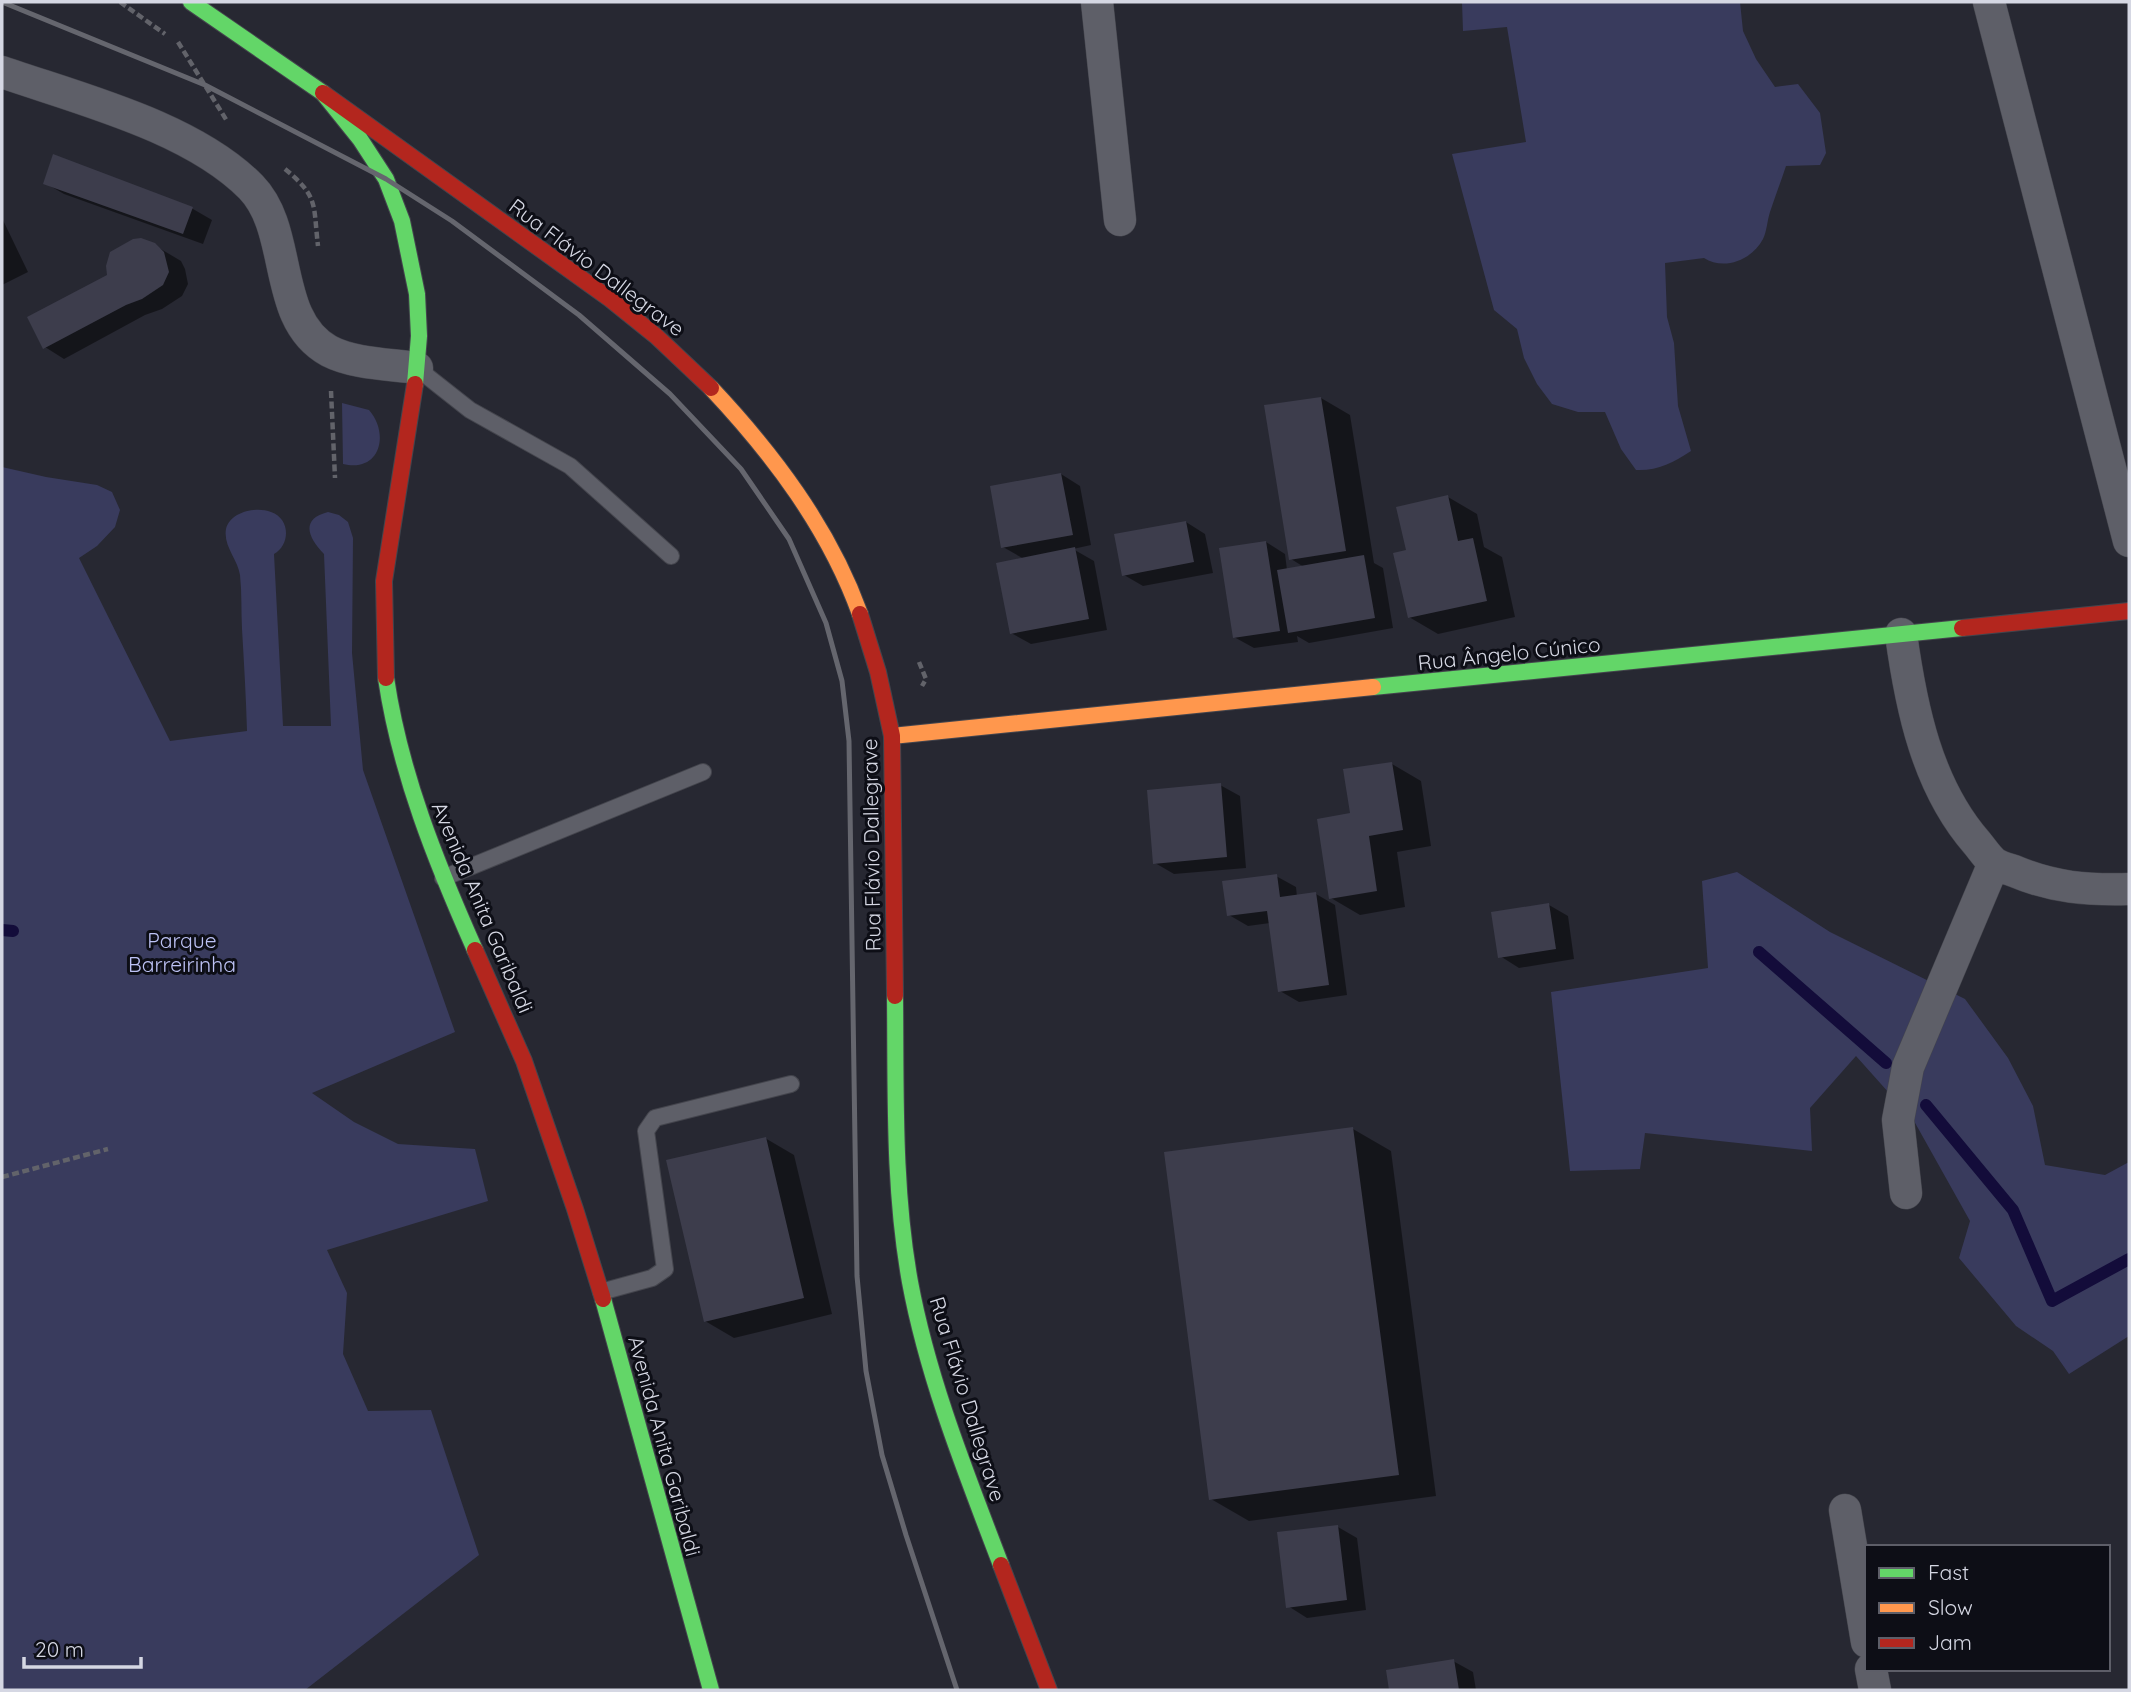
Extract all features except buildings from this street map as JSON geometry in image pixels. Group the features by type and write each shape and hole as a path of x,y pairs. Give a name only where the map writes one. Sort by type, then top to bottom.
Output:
{"street":[{"name":"Avenida Anita Garibaldi","path":"191,2 323,93 360,139 386,179 402,221 417,294 417,368 384,581 385,674 392,721 407,776 443,878 524,1061 559,1160 601,1292 711,1690"},
{"path":"1097,2 1120,220"},
{"path":"1989,2 2129,541"},
{"path":"2,72 156,127 197,147 229,167 253,188 269,210 296,313 311,336 328,350 348,358 417,368"},
{"name":"Rua Flávio Dallegrave","path":"323,93 617,305 677,355 736,416 790,483 827,541 858,607 879,678 892,736 896,1142 900,1209 910,1282 926,1352 965,1467 1049,1690"},
{"name":"Rua Ângelo Cúnico","path":"892,736 2129,611"},
{"path":"1902,634 1909,692 1916,720 1943,793 1963,827 1994,863 2041,883 2088,890 2129,889"},
{"path":"1906,1193 1898,1120 1908,1067 1994,863"},
{"path":"1845,1510 1865,1630"},
{"path":"1871,1671 1875,1690"}],"lane":[{"path":"417,368 470,410 570,466 671,556"},
{"path":"443,878 703,772"},
{"path":"601,1292 652,1278 665,1269 646,1131 655,1118 792,1084"}],"path":[{"path":"330,385 335,478"},
{"path":"2,1177 108,1149"}],"green space":[{"path":"1462,2 1740,2 1743,31 1756,59 1775,87 1798,84 1820,113 1826,153 1820,165 1786,166 1764,236 1752,253 1729,263 1712,262 1704,258 1665,263 1667,317 1674,343 1678,406 1691,451 1671,463 1658,468 1636,470 1621,449 1605,412 1578,412 1552,404 1537,384 1524,358 1517,329 1494,310 1452,154 1526,142 1507,27 1463,31"},
{"path":"342,403 369,410 379,430 378,449 366,463 343,464"},
{"name":"Parque Barreirinha","path":"2,467 97,485 112,492 120,510 115,527 97,546 79,558 170,741 247,731 240,575 229,547 226,529 233,518 251,510 265,510 278,515 286,532 283,545 274,554 283,726 331,726 324,554 311,536 310,524 319,515 328,512 339,515 348,522 353,538 352,653 363,770 455,1032 312,1093 354,1122 398,1144 475,1149 488,1201 327,1250 347,1293 343,1354 368,1411 431,1410 479,1555 305,1690 2,1690"},
{"path":"1737,872 1830,932 1965,999 2008,1058 2033,1106 2045,1165 2105,1175 2129,1162 2129,1336 2069,1374 2053,1351 2016,1326 1959,1258 1970,1221 1914,1121 1856,1056 1810,1108 1812,1151 1645,1133 1640,1169 1570,1171 1551,992 1708,968 1702,881"}],"waterway":[{"path":"2,930 13,931"},
{"path":"1759,952 1886,1063"},
{"path":"1926,1105 2013,1210 2052,1301 2129,1259"}],"railway":[{"path":"2,2 205,85 386,179 452,221 579,315 670,394 741,469 789,539 826,623 842,681 849,741 857,1276 866,1371 882,1455 957,1690"}],"traffic: fast":[{"path":"191,2 323,93 360,139 386,179 402,221 417,294 419,336 415,384"},
{"path":"1373,687 1962,628"},
{"path":"386,678 400,748 421,817 475,950"},
{"path":"895,996 898,1175 910,1282 937,1390 1001,1565"},
{"path":"603,1299 711,1690"}],"traffic: slow":[{"path":"711,388 756,439 816,522 860,614"},
{"path":"892,736 1373,687"}],"traffic: jam":[{"path":"323,93 610,299 656,336 711,388"},
{"path":"386,678 384,581 415,384"},
{"path":"1962,628 2129,611"},
{"path":"860,614 878,672 892,736 895,996"},
{"path":"475,950 524,1061 603,1299"},
{"path":"1001,1565 1049,1690"}]}
